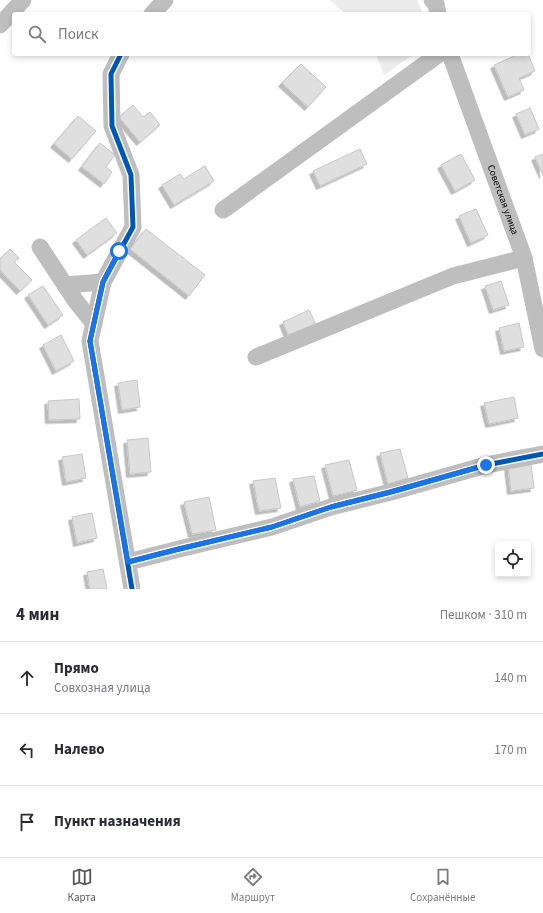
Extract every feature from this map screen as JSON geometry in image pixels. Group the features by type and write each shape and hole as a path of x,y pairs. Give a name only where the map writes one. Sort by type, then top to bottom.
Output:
{"street":[{"path":"12,12 23,0"},
{"path":"154,12 165,0"},
{"path":"0,26 12,12"},
{"path":"120,56 111,74 112,126 131,175 133,227 103,282 90,341 132,589"},
{"path":"223,210 436,56"},
{"name":"Советская улица","path":"451,56 524,258 543,349"},
{"path":"40,248 94,324"},
{"path":"256,357 452,276 524,258"},
{"path":"65,285 103,282"},
{"path":"128,562 272,527 331,507 486,465 543,454"}],"shaded area":[{"path":"330,0 417,0 422,12 344,12"},
{"path":"377,56 411,56 384,75"}],"building":[{"path":"514,56 529,56 535,71 519,78 524,90 508,97 494,65"},
{"path":"301,64 326,87 308,107 282,83"},
{"path":"133,105 143,117 150,112 160,125 140,142 119,117"},
{"path":"530,108 539,129 525,135 516,114"},
{"path":"78,116 96,131 72,159 54,144"},
{"path":"100,143 115,155 106,167 112,172 104,184 82,167"},
{"path":"360,149 367,164 320,186 313,171"},
{"path":"461,154 475,180 455,191 441,165"},
{"path":"543,154 543,175 535,157"},
{"path":"205,166 214,181 174,205 162,185 180,174 184,179"},
{"path":"476,209 488,235 471,243 459,216"},
{"path":"106,218 117,233 87,255 76,240"},
{"path":"146,229 205,275 189,296 130,249"},
{"path":"10,249 19,258 14,262 32,280 20,291 0,270 0,259"},
{"path":"501,281 509,305 493,310 485,286"},
{"path":"43,286 63,315 48,325 28,295"},
{"path":"309,310 317,327 290,339 283,322"},
{"path":"519,323 524,347 504,351 499,328"},
{"path":"61,335 74,361 56,371 43,345"},
{"path":"137,380 140,407 122,410 118,383"},
{"path":"514,397 518,418 489,424 484,403"},
{"path":"79,399 80,419 49,420 48,401"},
{"path":"148,438 151,472 130,474 127,440"},
{"path":"400,449 408,478 388,484 380,453"},
{"path":"82,454 86,478 66,482 62,457"},
{"path":"349,460 357,490 333,496 325,465"},
{"path":"531,464 534,488 511,491 508,466"},
{"path":"314,476 320,501 300,507 293,479"},
{"path":"275,478 281,508 259,511 253,481"},
{"path":"209,497 216,530 192,534 184,502"},
{"path":"92,513 97,538 77,543 72,517"},
{"path":"103,569 107,589 90,589 87,572"}],"cycle path":[{"path":"120,56 111,74 112,126 131,175 133,227 103,282 90,341 132,589"},
{"path":"128,562 272,527 331,507 391,492 486,465 543,454"}],"route":[{"path":"119,251 103,282 90,341 128,562 272,527 331,507 486,465"}]}
